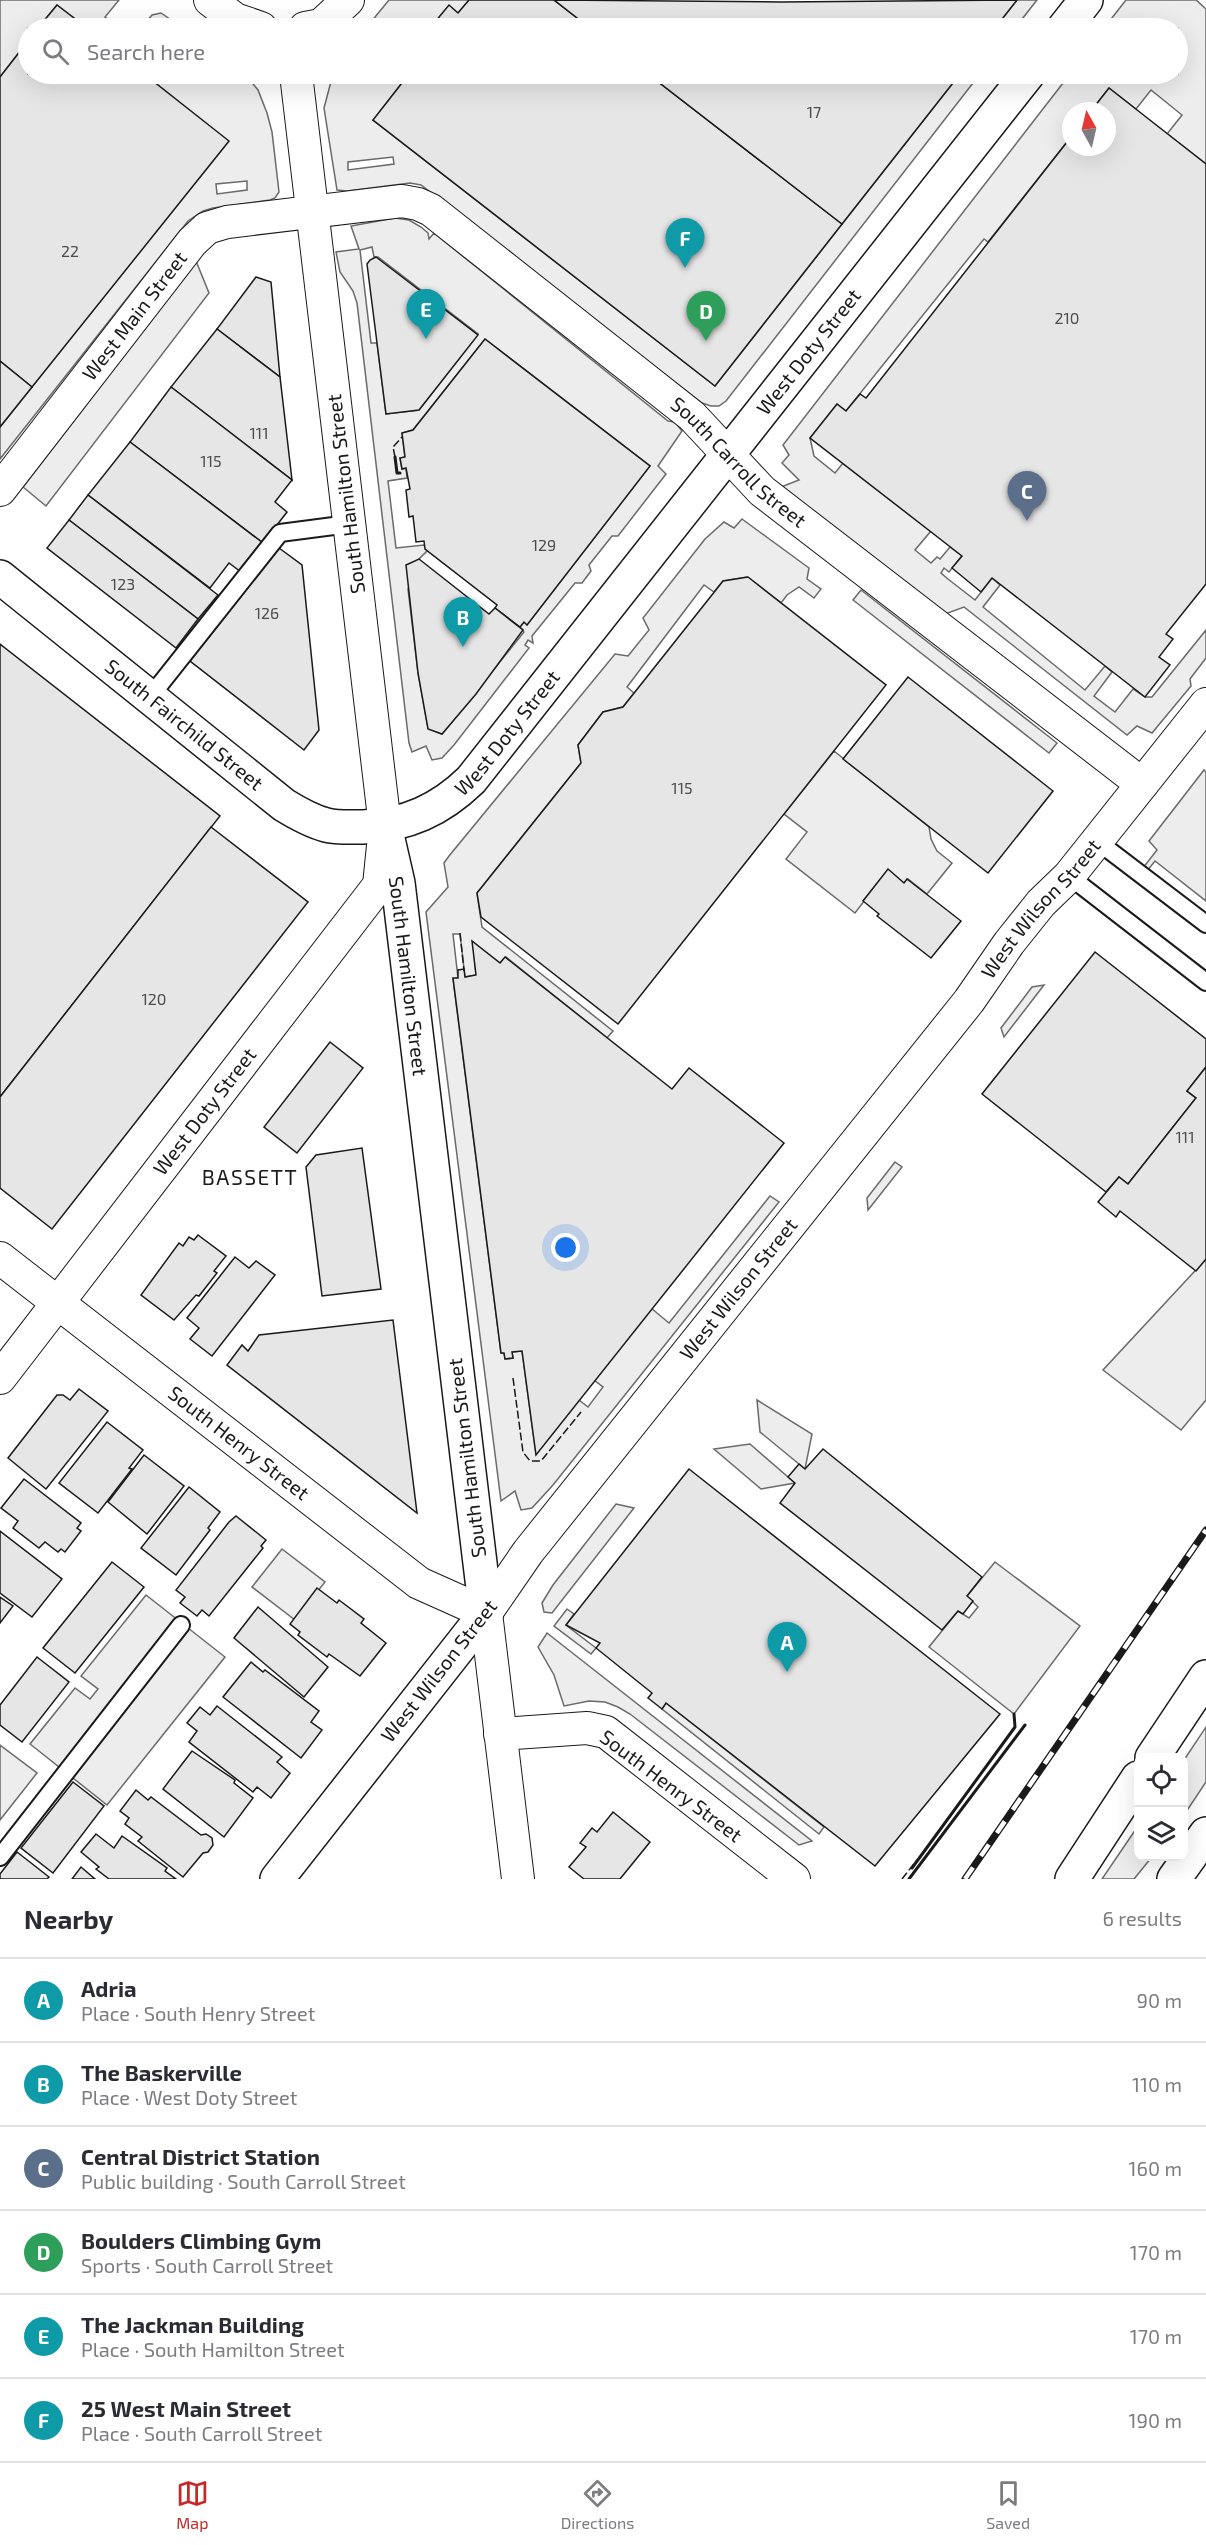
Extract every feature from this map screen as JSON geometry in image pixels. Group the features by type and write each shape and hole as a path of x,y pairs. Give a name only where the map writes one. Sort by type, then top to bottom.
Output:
{"street":[{"path":"210,0 234,18"},
{"path":"329,18 348,0"},
{"path":"1072,18 1086,0"},
{"name":"South Hamilton Street","path":"297,84 384,826 398,883 518,1879"},
{"name":"West Doty Street","path":"0,1378 379,885 384,826 429,812 456,795 471,780 1020,84"},
{"name":"South Carroll Street","path":"313,212 402,201 418,204 431,210 692,416 762,491 1142,784"},
{"name":"West Main Street","path":"0,490 198,234 216,224 313,212"},
{"name":"South Fairchild Street","path":"0,577 284,805 327,825 349,828 384,826"},
{"name":"West Wilson Street","path":"278,1879 486,1613 528,1552 963,1008 1009,943 1041,903 1069,876 1206,704"},
{"name":"South Henry Street","path":"0,1258 419,1583 486,1613"},
{"path":"1155,1753 1206,1677"},
{"name":"South Henry Street","path":"500,1734 587,1728 606,1732 794,1879"},
{"path":"1072,1879 1134,1784"},
{"path":"1174,1879 1206,1834"}],"lane":[{"path":"150,697 280,533 349,524"},
{"path":"1097,841 1206,924"},
{"path":"1069,876 1206,982"},
{"path":"0,1857 181,1625"}],"shaded area":[{"path":"0,0 119,0 106,18 74,18 57,5 46,18 18,18 18,54 0,77"},
{"path":"389,0 469,0 458,13 449,6 439,18 374,18"},
{"path":"1017,0 1037,0 1023,18 1003,18"},
{"path":"1126,0 1196,0 1206,9 1206,164 1167,134 1182,115 1151,90 1136,109 1109,88 1098,102 1062,102 1062,148 988,242 984,239 846,411 837,404 810,438 814,456 835,473 843,463 931,531 915,550 931,563 937,557 940,559 950,547 962,556 949,572 944,568 941,573 975,600 992,578 1000,585 983,607 1085,690 1105,666 1112,672 1094,696 1115,712 1133,689 1145,697 1152,697 1206,630 1206,658 1190,679 1191,686 1152,733 1137,726 1127,735 964,607 937,617 776,489 799,480 782,463 789,455 783,445 1062,84 1188,84 1188,18 1112,18"},
{"path":"161,13 168,18 149,18"},
{"path":"157,84 253,84 258,90 272,132 279,192 275,198 213,208 203,211 188,221 0,459 0,427 228,141","holes":["247,181 247,190 217,194 216,184"]},
{"path":"330,84 401,84 373,120 715,386 952,84 972,84 726,401 719,406 702,403 421,185 410,183 347,191 337,190 324,108","holes":["393,157 394,164 348,170 348,162"]},
{"path":"395,218 409,220 421,227 428,233 429,239 434,233 668,421 675,422 682,431 658,466 666,474 618,536 612,536 589,565 591,571 582,583 575,583 532,636 533,643 528,640 525,645 529,648 454,745 442,758 432,760 426,746 412,752 409,743 357,303 353,291 340,272 336,252 359,249 351,226","holes":["372,247 374,257 378,257 478,334 419,410 386,414 377,343 371,343 360,250","485,339 650,466 527,624 524,622 520,627 524,632 442,734 428,728 418,673 408,589 419,559 427,551 424,545 396,548 388,481 407,478 406,468 402,469 400,458 405,457 402,433 413,430"]},
{"path":"196,261 209,293 46,506 23,487"},
{"path":"742,519 809,568 807,579 821,589 814,598 799,587 787,595 781,603 747,577 723,581 714,592 704,585 627,687 634,693 623,707 603,712 578,745 581,763 477,893 482,927 613,1031 607,1038 506,957 500,963 473,942 476,975 465,977 460,934 453,934 458,978 453,979 501,1353 504,1353 505,1359 513,1358 512,1352 522,1351 536,1454 579,1400 588,1407 603,1387 594,1380 651,1308 669,1323 770,1196 779,1202 553,1485 532,1508 521,1510 515,1491 501,1501 426,912 448,887 444,863 449,856 615,654 628,656 649,630 643,618 705,539 724,522 734,528"},
{"path":"861,590 1057,743 1049,753 853,600"},
{"path":"834,751 929,827 931,839 937,851 952,863 927,894 908,879 904,883 888,870 855,913 786,859 807,832 784,814"},
{"path":"1204,770 1206,772 1206,901 1155,861 1143,876 1139,873 1157,850 1149,841"},
{"path":"1044,985 1004,1037 1001,1028 1032,987"},
{"path":"895,1162 902,1167 868,1210 867,1198"},
{"path":"1206,1259 1206,1400 1181,1430 1103,1370"},
{"path":"757,1400 812,1434 805,1469 760,1432"},
{"path":"750,1444 795,1483 761,1489 714,1449"},
{"path":"616,1504 634,1508 552,1613 544,1612 542,1603 553,1585"},
{"path":"282,1549 325,1582 295,1620 252,1587"},
{"path":"995,1562 1080,1626 1014,1714 929,1647 958,1611 969,1618 978,1607 967,1596"},
{"path":"146,1595 225,1657 107,1805 30,1744 75,1688 90,1699 98,1689 81,1676"},
{"path":"567,1609 574,1614 566,1625 596,1648 591,1654 554,1626"},
{"path":"547,1633 812,1841 799,1845 618,1707 605,1702 589,1701 564,1706 554,1675 538,1647"},
{"path":"666,1703 824,1827 819,1834 662,1709"},
{"path":"1206,1727 1206,1782 1188,1809 1188,1807 1188,1754"},
{"path":"0,1745 37,1773 0,1820"},
{"path":"1134,1832 1134,1861 1149,1861 1134,1879 1102,1879"}],"building":[{"path":"469,0 554,0 577,18 438,18 449,5 458,13"},
{"path":"554,0 781,2 1017,0 1003,18 577,18"},
{"path":"57,5 74,18 46,18"},
{"path":"18,54 18,84 157,84 229,141 32,387 0,361 0,77"},
{"path":"401,84 661,84 842,224 715,386 373,120"},
{"path":"661,84 952,84 842,224"},
{"path":"1109,88 1206,164 1206,584 1166,634 1173,639 1159,657 1170,665 1145,697 992,578 981,592 952,568 962,556 810,438 837,404 846,411 860,394 866,398 1062,148 1062,156 1116,156 1116,102 1098,102"},
{"path":"376,257 478,335 419,410 386,414 367,264"},
{"path":"256,277 271,282 280,377 217,329"},
{"path":"217,329 280,377 292,480 171,387"},
{"path":"485,339 650,466 527,625 524,622 520,627 495,608 497,605 425,549 424,541 416,542 413,516 409,517 406,490 410,489 406,468 402,469 400,458 405,457 402,433 413,430"},
{"path":"0,361 32,387 0,427"},
{"path":"171,387 292,480 275,502 287,512 263,543 130,442"},
{"path":"130,442 263,543 241,572 229,563 210,588 88,495"},
{"path":"88,495 218,595 198,619 69,520"},
{"path":"69,520 198,619 176,648 47,548"},
{"path":"279,548 302,565 319,730 304,750 190,661"},
{"path":"419,559 489,614 495,608 523,630 476,694 442,734 428,729 418,673 406,565"},
{"path":"748,577 886,685 618,1024 481,917 477,893 581,763 578,745 603,712 623,707 723,581"},
{"path":"0,644 220,816 0,1097"},
{"path":"908,677 1053,791 988,873 843,759"},
{"path":"211,827 308,902 52,1229 0,1188 0,1097"},
{"path":"888,869 904,883 907,879 961,921 931,958 877,916 879,914 863,901"},
{"path":"472,941 500,963 505,957 672,1089 689,1068 784,1143 536,1455 522,1351 512,1352 513,1358 505,1359 504,1353 501,1353 453,978 458,978 458,970 464,969 465,977 476,975"},
{"path":"1095,952 1206,1039 1206,1067 1187,1091 1196,1098 1128,1184 1119,1177 1106,1192 982,1094"},
{"path":"330,1042 363,1068 297,1153 264,1127"},
{"path":"1206,1067 1206,1259 1196,1271 1120,1211 1116,1217 1098,1202 1119,1177 1128,1184 1196,1098 1187,1091"},
{"path":"362,1148 381,1289 322,1296 306,1167 316,1155"},
{"path":"198,1235 226,1256 214,1271 217,1273 199,1296 196,1295 174,1320 141,1295 179,1243 183,1246 189,1237 194,1240"},
{"path":"235,1257 249,1268 256,1261 275,1275 212,1356 190,1339 199,1328 187,1318"},
{"path":"393,1320 417,1513 227,1365 242,1345 248,1351 259,1335"},
{"path":"79,1389 108,1411 46,1489 8,1458 57,1395 63,1395 70,1400"},
{"path":"107,1422 143,1450 129,1468 132,1469 98,1513 59,1483"},
{"path":"823,1449 982,1577 967,1596 973,1601 963,1614 958,1611 942,1630 780,1503 795,1483 788,1477 799,1464 805,1469"},
{"path":"144,1455 184,1486 147,1534 108,1502"},
{"path":"689,1469 1000,1714 875,1866 666,1703 662,1709 648,1698 652,1693 596,1648 600,1643 566,1625"},
{"path":"24,1479 81,1523 77,1528 81,1531 65,1552 61,1549 58,1552 45,1542 39,1548 13,1528 18,1521 1,1508"},
{"path":"189,1487 220,1512 208,1528 210,1530 176,1575 141,1548"},
{"path":"236,1516 266,1540 261,1546 263,1548 209,1616 202,1610 197,1616 180,1603 185,1597 176,1590"},
{"path":"0,1531 62,1579 32,1617 0,1593"},
{"path":"112,1562 144,1587 75,1673 43,1648"},
{"path":"317,1588 337,1603 339,1600 364,1619 361,1623 386,1643 360,1676 329,1654 327,1657 298,1635 300,1632 290,1624"},
{"path":"0,1597 13,1606 0,1623"},
{"path":"258,1607 328,1667 304,1697 234,1638"},
{"path":"37,1657 69,1682 22,1742 0,1725 0,1705"},
{"path":"251,1662 319,1711 311,1722 322,1730 301,1758 223,1697"},
{"path":"217,1706 282,1757 277,1762 290,1773 271,1798 257,1787 253,1792 189,1742 197,1731 187,1723 200,1707 210,1715"},
{"path":"192,1751 235,1780 234,1783 253,1798 224,1837 163,1789"},
{"path":"73,1782 104,1806 53,1873 21,1848"},
{"path":"136,1790 148,1800 151,1797 201,1835 206,1834 212,1838 213,1845 208,1852 203,1853 183,1877 138,1841 142,1837 125,1824 129,1818 120,1811"},
{"path":"613,1812 650,1842 620,1879 584,1879 569,1867 586,1847 580,1843 592,1828 597,1832"},
{"path":"96,1834 114,1848 122,1836 167,1868 165,1871 176,1879 109,1879 96,1869 99,1867 81,1852"},
{"path":"17,1852 49,1877 47,1879 0,1879 0,1874"},
{"path":"81,1867 95,1879 72,1879"}],"railway":[{"path":"965,1879 1206,1530"}],"fence":[{"path":"395,457 393,447 402,437"},
{"path":"460,933 464,971"},
{"path":"513,1378 523,1452 530,1461 541,1461 581,1412"},
{"path":"902,1879 917,1860"}],"wall":[{"path":"395,457 397,473 400,473"},
{"path":"912,1868 1015,1727 1014,1714"},
{"path":"909,1879 1025,1725"}],"place":[{"name":"25 West Main Street","path":"685,268"},
{"name":"The Jackman Building","path":"426,339"},
{"name":"Boulders Climbing Gym","path":"706,341"},
{"name":"Central District Station","path":"1027,521"},
{"name":"The Baskerville","path":"463,647"},
{"name":"Adria","path":"787,1672"}],"district":[{"name":"BASSETT","path":"250,1178"}]}
